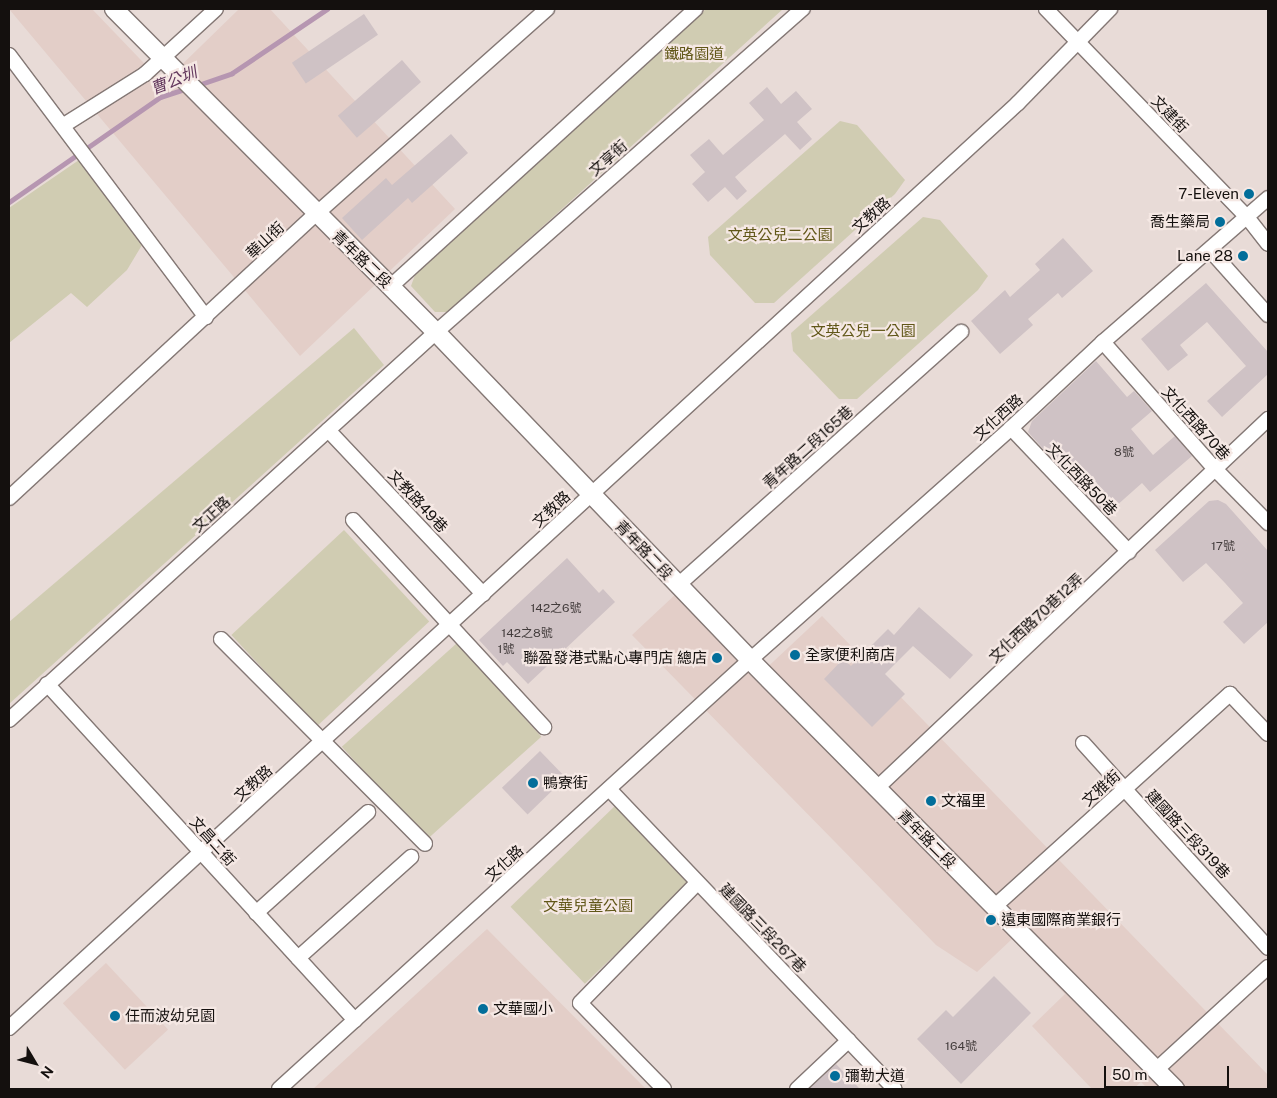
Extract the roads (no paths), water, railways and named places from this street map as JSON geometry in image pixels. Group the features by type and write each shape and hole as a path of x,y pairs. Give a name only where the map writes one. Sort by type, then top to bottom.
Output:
{"street":[{"name":"青年路二段","path":"114,9 316,214 436,332 750,660 1175,1089"},
{"path":"64,125 145,74 216,9"},
{"name":"華山街","path":"9,498 316,214 547,9"},
{"path":"390,287 696,9"},
{"name":"文享街","path":"436,332 803,9"},
{"name":"文建街","path":"1046,9 1246,217 1268,244"},
{"name":"文教路","path":"9,1028 1018,103 1110,9"},
{"path":"9,55 64,125 206,317"},
{"name":"文化西路","path":"750,660 1011,428 1102,342 1268,198"},
{"path":"1210,250 1268,315"},
{"name":"文正路","path":"9,720 436,332"},
{"name":"青年路二段165巷","path":"678,585 961,332"},
{"name":"文化西路70巷","path":"1102,342 1215,469 1268,523"},
{"name":"文化西路70巷12弄","path":"877,788 1268,419"},
{"name":"文化西路50巷","path":"1011,428 1129,552"},
{"name":"文教路49巷","path":"328,430 484,594"},
{"path":"353,520 544,727"},
{"path":"221,640 425,844"},
{"name":"文化路","path":"279,1089 750,660"},
{"name":"文昌二街","path":"47,684 355,1020"},
{"name":"文雅街","path":"994,906 1230,694 1268,734"},
{"name":"建國路三段319巷","path":"1082,743 1268,948"},
{"name":"建國路三段267巷","path":"609,789 895,1089"},
{"path":"256,913 368,812"},
{"path":"298,958 411,857"},
{"path":"664,1089 580,1002 697,883"},
{"path":"1156,1070 1268,967"},
{"path":"797,1089 849,1040"}],"waterway":[{"name":"曹公圳","path":"195,86 232,73 327,9"},
{"name":"曹公圳","path":"9,202 160,97 187,88"}],"place":[{"name":"7-Eleven","path":"1249,194"},
{"name":"喬生藥局","path":"1220,222"},
{"name":"Lane 28","path":"1243,256"},
{"name":"全家便利商店","path":"795,655"},
{"name":"聯盈發港式點心專門店 總店","path":"717,658"},
{"name":"鴨寮街","path":"533,783"},
{"name":"文福里","path":"931,801"},
{"name":"遠東國際商業銀行","path":"991,920"},
{"name":"文華國小","path":"483,1009"},
{"name":"任而波幼兒園","path":"115,1016"},
{"name":"彌勒大道","path":"835,1076"}],"park label":[{"name":"鐵路園道","path":"694,54"},
{"name":"文英公兒二公園","path":"780,235"},
{"name":"文英公兒一公園","path":"863,331"},
{"name":"文華兒童公園","path":"588,906"}]}
